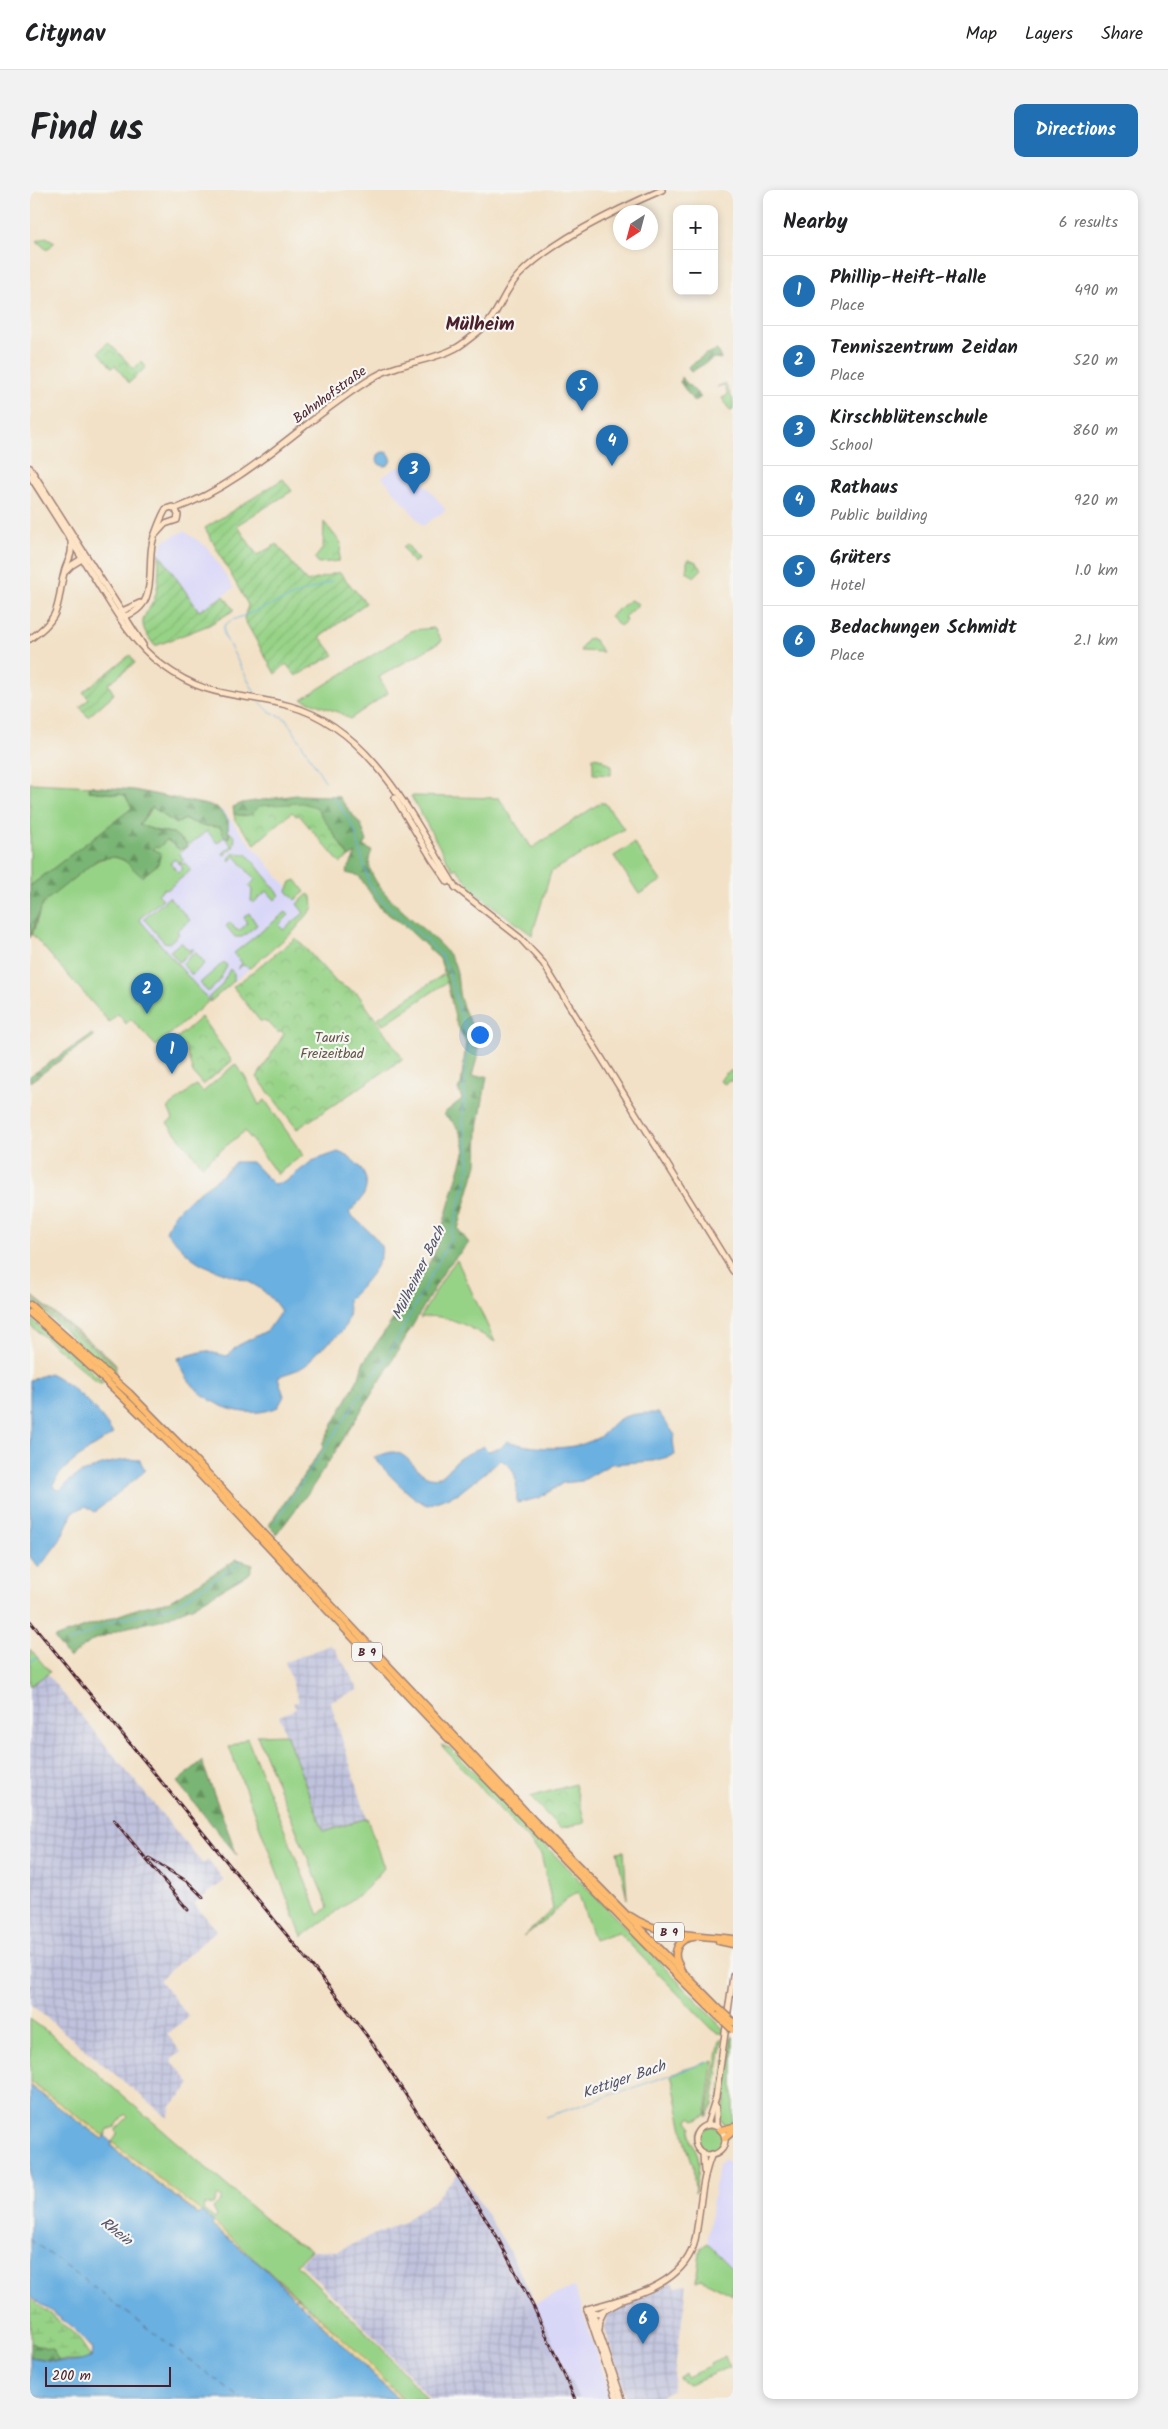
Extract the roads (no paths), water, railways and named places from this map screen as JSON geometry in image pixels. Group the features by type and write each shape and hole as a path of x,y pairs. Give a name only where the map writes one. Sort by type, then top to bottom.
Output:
{"highway":[{"name":"B 9","path":"30,1305 123,1387 185,1450 579,1868 686,1977 733,2030"},
{"name":"B 9","path":"30,1313 126,1397 530,1826 718,2012 733,2022"},
{"name":"B 9","path":"618,1908 638,1922 654,1928 733,1939"},
{"path":"725,1938 733,1933"},
{"name":"B 9","path":"686,1977 675,1958 677,1947 684,1939 696,1938 733,1944"},
{"path":"719,2128 733,2127"},
{"path":"725,2138 733,2131"}],"main road":[{"name":"Bahnhofstraße","path":"177,511 254,466 375,376 400,365 456,348 488,324 506,291 525,268 612,213 662,190"},
{"path":"30,468 83,556 121,615 151,656 184,680 205,689 226,695 269,701 308,712 336,727 361,747 386,780 456,888 515,933 537,955 733,1271"},
{"path":"30,476 71,541 83,556"},
{"path":"133,630 132,620 135,611 144,600 151,584 151,550 154,536 166,520 166,509 177,511 177,520 166,520"},
{"path":"30,639 54,618 60,603 64,576 72,550 71,541"},
{"path":"69,561 83,556"},
{"path":"64,576 71,566 83,556"},
{"path":"121,615 144,600"},
{"path":"121,615 135,611"},
{"path":"121,615 146,650"},
{"path":"716,2097 719,2128 725,2138 722,2149 712,2154 703,2152 697,2146 696,2137 699,2130 707,2125 716,2097 733,1976"},
{"path":"707,2125 719,2128"},
{"path":"703,2152 704,2179"},
{"path":"590,2310 664,2281 685,2263 694,2244 704,2179 712,2154"},
{"path":"590,2310 604,2310 624,2298"},
{"path":"590,2310 622,2399"},
{"path":"590,2310 617,2399"},
{"path":"599,2332 600,2319 604,2310"}],"water":[{"path":"384,452 389,454 391,459 389,464 384,466 379,464 377,459 379,454"},
{"path":"338,1152 356,1163 364,1174 366,1187 364,1194 349,1213 380,1244 382,1250 380,1258 365,1282 348,1300 349,1311 347,1320 340,1333 313,1356 306,1365 278,1377 284,1396 278,1407 248,1412 233,1410 218,1404 204,1396 193,1385 184,1373 178,1358 205,1351 227,1356 237,1346 268,1330 281,1311 255,1285 204,1265 189,1255 166,1232 171,1220 178,1210 227,1171 235,1162 252,1162 273,1184 285,1182 312,1161"},
{"path":"49,1373 67,1384 85,1399 108,1425 113,1434 66,1467 55,1483 55,1489 60,1490 81,1473 116,1461 140,1460 145,1471 95,1512 86,1506 73,1512 60,1540 39,1568 30,1557 30,1380"},
{"path":"659,1413 675,1435 673,1440 675,1455 653,1461 611,1464 582,1481 563,1483 539,1498 517,1503 514,1473 501,1460 459,1493 428,1505 416,1499 391,1477 374,1457 391,1452 400,1454 420,1472 432,1477 439,1477 456,1461 483,1446 488,1451 501,1448 507,1441 542,1448 579,1445 601,1436 616,1422 627,1416"},
{"name":"Rhein","path":"30,2086 102,2139 105,2136 112,2142 111,2146 198,2215 202,2212 213,2221 212,2226 258,2262 398,2399 55,2399 30,2396 30,2357 61,2362 77,2362 91,2357 92,2349 72,2327 30,2296"}],"waterway":[{"name":"Mülheimer Bach","path":"257,697 224,635 224,626 230,621 332,581"},
{"name":"Mülheimer Bach","path":"260,702 269,711 286,719 325,781"},
{"name":"Mülheimer Bach","path":"333,796 354,828 369,883 382,901 441,955 448,969 469,1043 465,1069 463,1125 469,1153 468,1172 450,1240 390,1352"},
{"name":"Mülheimer Bach","path":"275,1522 388,1355"},
{"name":"Mülheimer Bach","path":"68,1643 116,1620 175,1605 243,1561"},
{"name":"Mülheimer Bach","path":"30,1662 38,1657"},
{"name":"Kettiger Bach","path":"546,2117 709,2062"},
{"name":"Kettiger Bach","path":"306,2310 310,2305"}],"railway":[{"path":"30,1621 339,1999 373,2044 496,2235 534,2308 575,2399"},
{"path":"114,1820 188,1910"},
{"path":"149,1858 188,1882 203,1897"}],"place":[{"name":"Grüters","path":"582,411"},
{"name":"Rathaus","path":"612,466"},
{"name":"Kirschblütenschule","path":"414,494"},
{"name":"Tenniszentrum Zeidan","path":"147,1014"},
{"name":"Phillip-Heift-Halle","path":"172,1074"},
{"name":"Bedachungen Schmidt","path":"643,2344"}],"district":[{"name":"Mülheim","path":"480,325"}],"park label":[{"name":"Tauris Freizeitbad","path":"332,1046"}]}
